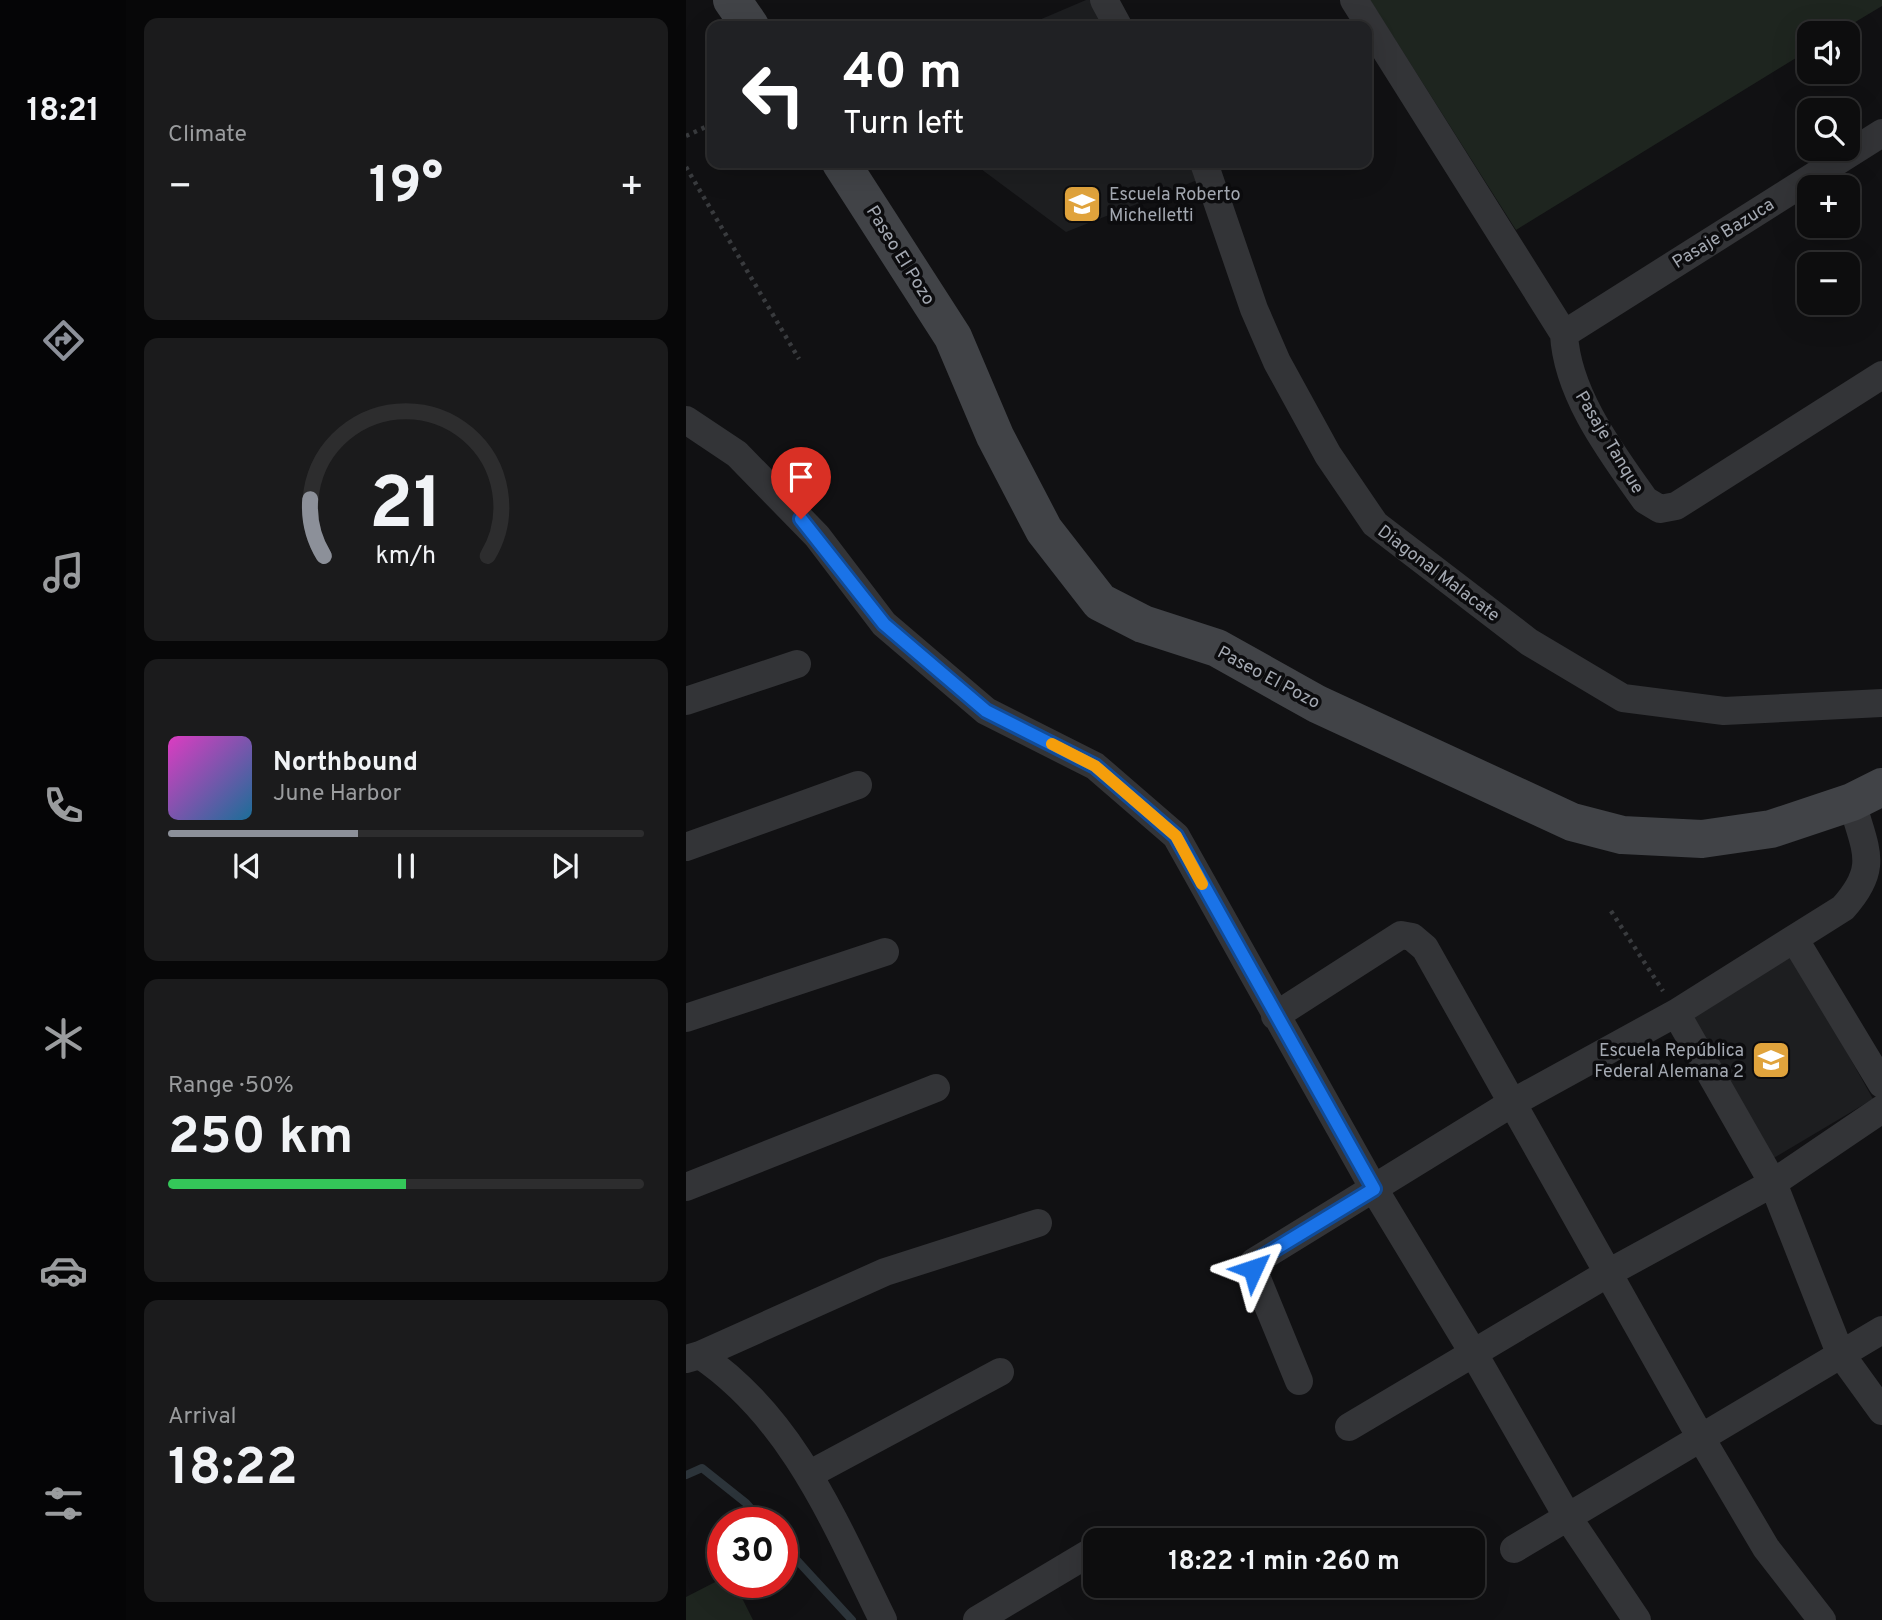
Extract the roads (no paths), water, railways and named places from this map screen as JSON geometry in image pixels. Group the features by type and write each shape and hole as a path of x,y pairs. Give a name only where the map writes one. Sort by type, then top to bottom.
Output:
{"street":[{"path":"732,0 747,21"},
{"path":"1104,0 1115,21"},
{"name":"Pasaje Tanque","path":"1354,0 1367,21"},
{"name":"Pasaje Tanque","path":"1372,29 1564,334 1565,355 1581,397 1645,500 1660,509 1676,506 1882,375"},
{"name":"Pasaje Bazuca","path":"1564,334 1882,133"},
{"name":"Paseo El Pozo","path":"844,168 890,234 953,337 995,436 1044,530 1100,602 1143,624 1216,648 1317,704 1584,825 1622,835 1702,839 1771,829 1867,794"},
{"name":"Diagonal Malacate","path":"1206,168 1254,309 1277,362 1328,454 1375,524 1529,642 1623,698 1724,711 1882,704"},
{"path":"686,420 737,454 817,536 884,624 986,711 1095,766 1176,836 1374,1189 1475,1354 1567,1517 1637,1620"},
{"path":"686,702 797,664"},
{"path":"686,847 858,785"},
{"path":"1299,1381 1257,1279 1254,1262 1512,1103 1676,1013 1843,908 1859,890 1869,862 1867,794"},
{"path":"1275,1016 1401,935 1412,937 1425,948 1610,1272 1701,1438 1766,1548 1822,1620"},
{"path":"1795,940 1882,1084"},
{"path":"686,1018 885,953"},
{"path":"1676,1013 1773,1183 1840,1353 1882,1410"},
{"path":"686,1187 936,1088"},
{"path":"1349,1427 1610,1272 1773,1183 1882,1109"},
{"path":"693,1357 885,1272 1038,1223"},
{"path":"1514,1549 1882,1329"},
{"path":"693,1357 731,1376 759,1404 810,1474 883,1620"},
{"path":"810,1474 1000,1372"},
{"path":"977,1620 1083,1557"}],"waterway":[{"path":"686,1475 702,1468 750,1507"},
{"path":"798,1561 852,1620"}],"place":[{"name":"Escuela Roberto Michelletti","path":"1082,204"},
{"name":"Escuela República Federal Alemana 2","path":"1771,1060"}]}
